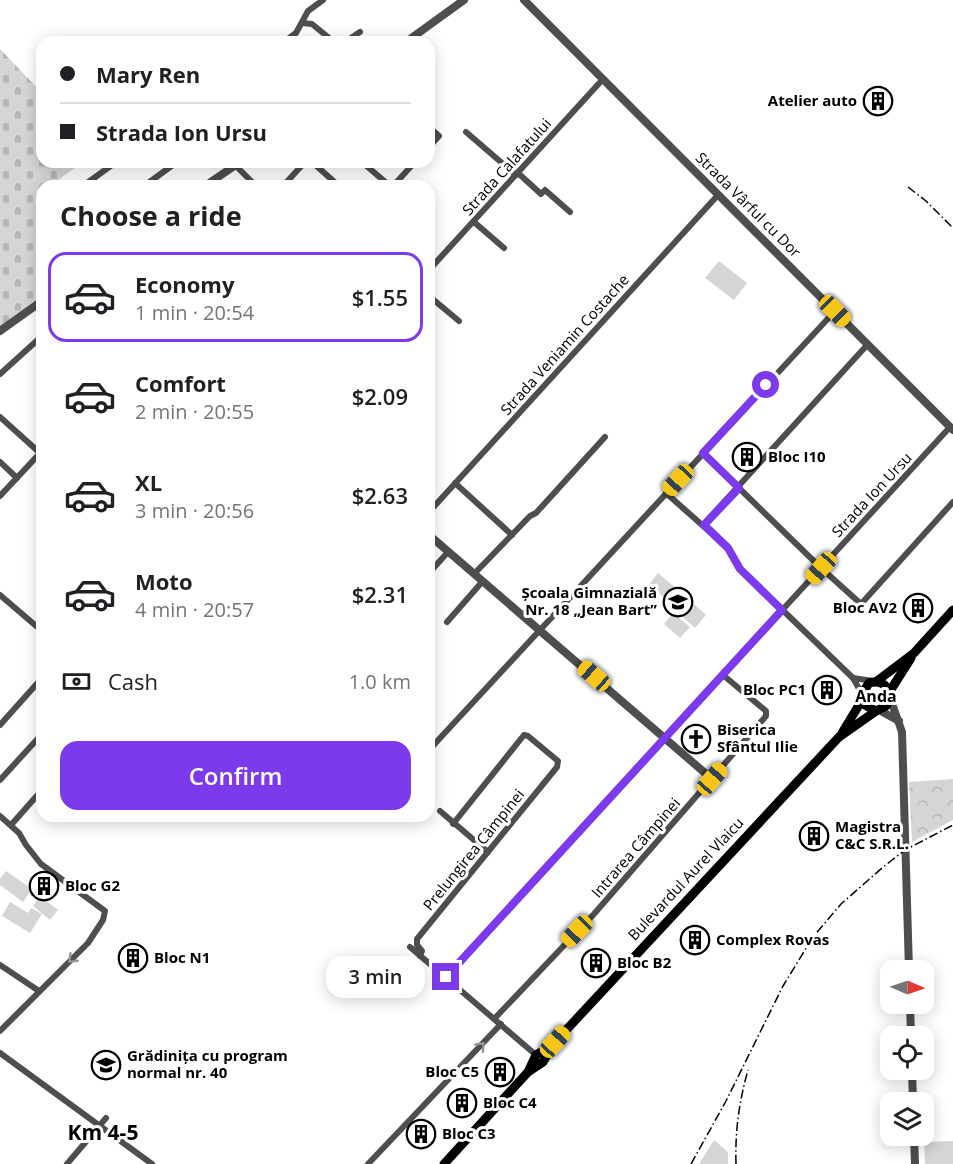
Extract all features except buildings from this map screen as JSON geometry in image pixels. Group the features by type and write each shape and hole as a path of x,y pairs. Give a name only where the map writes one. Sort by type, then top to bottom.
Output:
{"main road":[{"path":"914,653 890,694 886,706 878,710 868,708 862,697 865,686 876,681 914,653 953,610"},
{"path":"876,681 886,686 890,694"},
{"name":"Bulevardul Aurel Vlaicu","path":"839,738 862,697"},
{"name":"Bulevardul Aurel Vlaicu","path":"444,1164 539,1058 839,738 878,710"}],"street":[{"path":"293,36 297,33 308,11 323,0"},
{"path":"414,36 464,0"},
{"name":"Strada Vârful cu Dor","path":"524,0 952,429"},
{"path":"302,23 312,24 327,36"},
{"path":"354,36 360,32"},
{"name":"Strada Calafatului","path":"435,264 603,80"},
{"path":"466,132 541,194 545,190 570,212"},
{"path":"91,180 108,168"},
{"path":"152,180 169,168"},
{"path":"213,180 229,168"},
{"path":"240,168 251,180"},
{"path":"288,180 300,168"},
{"path":"319,168 332,180"},
{"path":"370,168 384,180"},
{"path":"398,180 409,168"},
{"name":"Strada Veniamin Costache","path":"435,505 718,195"},
{"path":"474,222 504,248"},
{"path":"435,301 459,321"},
{"path":"0,331 36,305"},
{"path":"435,744 835,311"},
{"path":"0,374 36,341"},
{"path":"704,525 867,344"},
{"path":"0,417 36,448"},
{"name":"Strada Ion Ursu","path":"446,977 782,610 952,429"},
{"path":"474,574 530,516 537,513 605,437"},
{"path":"703,453 861,604 953,502"},
{"path":"0,496 36,457"},
{"path":"0,462 17,478"},
{"path":"455,483 512,535"},
{"path":"666,493 728,548 740,569 853,678 862,697"},
{"path":"435,540 712,779"},
{"path":"435,566 448,552"},
{"path":"447,622 483,582"},
{"path":"0,594 36,626"},
{"name":"Intrarea Câmpinei","path":"495,1018 594,914 766,716 765,711 723,675"},
{"path":"853,678 876,681"},
{"path":"0,725 36,685"},
{"path":"890,694 902,732 909,960"},
{"path":"878,710 899,721"},
{"name":"Prelungirea Câmpinei","path":"420,956 422,951 417,945 417,939 557,767 558,761 524,735 453,824"},
{"path":"0,780 36,741"},
{"path":"11,825 36,797"},
{"path":"440,811 488,852"},
{"path":"0,816 20,833 41,864 105,911 103,920 88,943 0,1031"},
{"path":"410,947 539,1058"},
{"path":"0,965 39,991"},
{"path":"368,1164 501,1024"},
{"path":"0,1053 152,1164"},
{"path":"67,1164 106,1118"},
{"path":"914,1146 915,1164"}],"green space":[{"path":"0,49 36,87 36,168 75,168 58,180 36,180 36,301 0,328"},
{"path":"719,261 747,283 734,300 705,278"},
{"path":"658,573 678,590 668,601 649,585"},
{"path":"684,595 706,615 695,628 672,608"},
{"path":"673,613 690,627 680,638 664,624"},
{"path":"953,779 953,820 912,842 909,782"},
{"path":"6,871 32,889 23,902 0,885 0,879"},
{"path":"40,896 58,910 50,920 33,906"},
{"path":"10,902 28,913 31,908 42,914 30,933 2,916"},
{"path":"714,1140 728,1152 728,1164 699,1164"},
{"path":"953,1141 953,1164 925,1164 924,1146 934,1146 934,1142"}],"railway":[{"path":"908,187 953,228"},
{"path":"691,1164 726,1101 783,986 813,937 841,904 882,868 905,850 953,825"},
{"path":"736,1164 738,1117 748,1070"}],"place":[{"name":"Atelier auto","path":"878,101"},
{"name":"Bloc I10","path":"747,457"},
{"name":"Școala Gimnazială Nr. 18 „Jean Bart”","path":"678,602"},
{"name":"Bloc AV2","path":"918,608"},
{"name":"Bloc PC1","path":"827,690"},
{"name":"Biserica Sfântul Ilie","path":"696,739"},
{"name":"Magistra C&C S.R.L.","path":"814,836"},
{"name":"Bloc G2","path":"44,886"},
{"name":"Complex Rovas","path":"695,940"},
{"name":"Bloc N1","path":"133,958"},
{"name":"Bloc B2","path":"596,963"},
{"name":"Grădinița cu program normal nr. 40","path":"106,1065"},
{"name":"Bloc C5","path":"500,1072"},
{"name":"Bloc C4","path":"462,1103"},
{"name":"Bloc C3","path":"421,1134"}],"district":[{"name":"Anda","path":"876,696"},
{"name":"Km 4-5","path":"103,1133"}],"route":[{"path":"446,977 782,610 740,569 728,548 704,525 739,488 703,453 766,385"}]}
